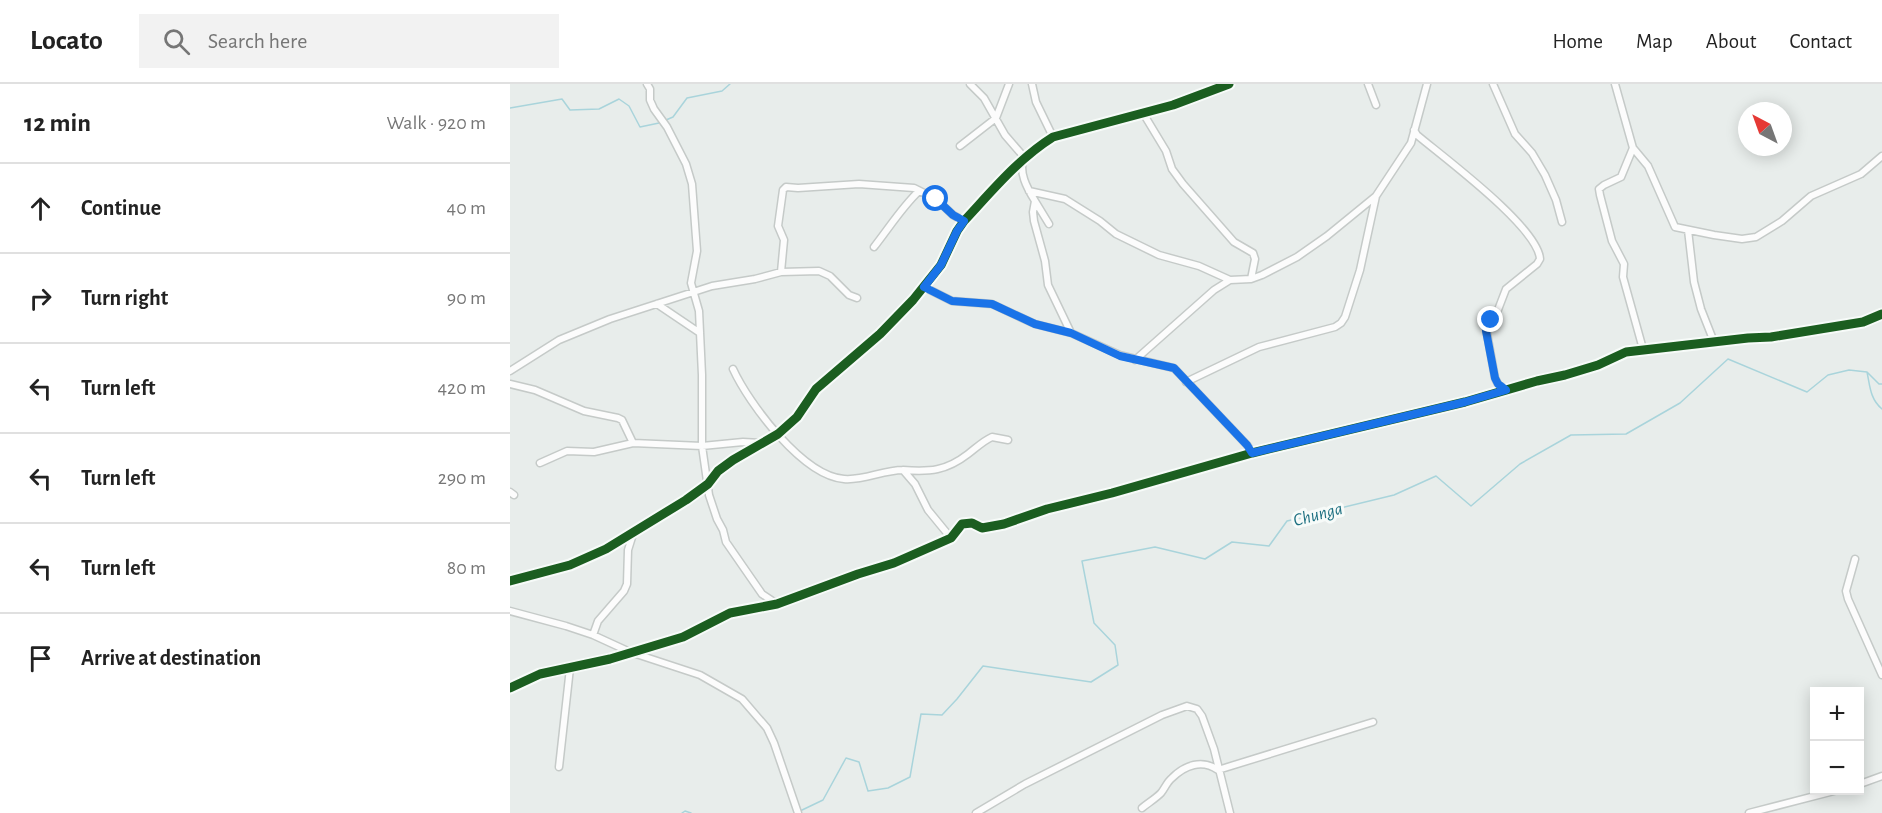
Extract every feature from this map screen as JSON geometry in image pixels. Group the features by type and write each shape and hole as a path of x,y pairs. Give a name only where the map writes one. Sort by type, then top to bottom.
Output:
{"street":[{"path":"647,84 650,88 650,100 654,109 662,119 686,164 692,184 697,251 691,283 699,311 702,446 709,495 726,542 762,594 777,604"},
{"path":"970,84 984,98 1005,135 1024,157"},
{"path":"960,146 996,118 1009,84"},
{"path":"1032,84 1036,102 1053,136"},
{"path":"510,580 570,565 606,549 686,500 733,460 778,435 797,417 816,388 880,334 924,287 941,265 964,221 1024,157 1053,136 1173,105 1229,84"},
{"path":"1368,84 1376,105"},
{"path":"1029,190 1065,199 1116,234 1159,255 1199,266 1230,280 1251,279 1297,256 1376,196 1411,143 1427,84"},
{"path":"1493,84 1515,134 1532,153 1545,175 1556,200 1562,222"},
{"path":"1615,84 1633,148 1648,166 1675,227 1714,235 1756,237 1782,221 1810,196 1861,174 1882,156"},
{"path":"1143,113 1166,151 1172,169 1234,242 1252,253 1255,259 1251,279"},
{"path":"1414,130 1508,212 1538,249 1540,259 1537,264 1506,289 1496,315 1486,328 1495,378 1498,384 1506,390"},
{"path":"1633,148 1621,177 1599,189 1612,240 1624,264 1623,277 1643,350"},
{"path":"1024,157 1021,165 1029,190 1048,224"},
{"path":"781,272 784,240 778,226 784,188 859,184 908,188 936,199 953,215 964,221"},
{"path":"874,247 895,222 904,206 920,191"},
{"path":"1186,382 1259,347 1335,327 1341,323 1360,270 1376,196"},
{"path":"1035,201 1034,221 1045,261 1048,285 1071,333"},
{"path":"1688,230 1694,282 1701,309 1714,342"},
{"path":"510,371 559,340 610,319 712,286 781,272 819,271 830,276 849,295 857,298"},
{"path":"1135,360 1214,290 1230,280"},
{"path":"924,287 945,299 992,304 1035,324 1071,333 1104,350 1135,360 1174,368 1252,453"},
{"path":"657,304 700,333"},
{"path":"510,688 540,674 610,659 683,637 730,613 777,604 894,562 951,538 962,524 972,523 982,528 1004,524 1047,509 1252,453 1465,402 1565,375 1598,365 1626,352 1771,337 1863,322 1882,314"},
{"path":"733,369 741,388 778,435 801,459 813,467 846,480 881,472 943,469 968,455 992,437 1008,440"},
{"path":"510,384 535,390 584,411 618,418 622,420 633,443"},
{"path":"540,463 567,451 594,452 633,443 702,446 743,442 763,443"},
{"path":"903,470 915,484 928,510 951,538"},
{"path":"593,635 598,621 624,591 627,584 628,550 633,534"},
{"path":"1855,559 1846,591 1848,600 1882,675"},
{"path":"510,611 593,635 630,652 700,675 742,699 766,728 774,743 797,811"},
{"path":"559,767 570,668"},
{"path":"976,813 1025,784 1162,715 1187,706 1197,709 1202,716 1214,748 1230,813"},
{"path":"1142,808 1161,793 1172,778 1185,768 1206,763 1218,770 1373,722"},
{"path":"1864,783 1882,776"},
{"path":"1749,813 1819,795"}],"waterway":[{"path":"666,120 673,117 687,98 722,91 730,84"},
{"path":"510,108 562,99 570,110 599,109 619,99 629,106 640,127 659,123"},
{"name":"Chunga","path":"800,811 823,800 846,758 859,762 868,791 888,788 910,777 921,714 942,715 983,666 1091,682 1118,665 1115,645 1094,623 1082,561 1155,547 1205,559 1232,542 1269,546 1287,521 1394,495 1436,476 1471,506 1520,464 1571,435 1626,434 1680,403 1728,359 1807,392 1828,375 1849,370 1867,372 1879,384 1882,384"},
{"path":"1867,372 1873,397 1882,409"},
{"name":"Chunga","path":"682,813 685,811 691,813"}],"cycle path":[{"path":"510,581 570,565 606,549 686,500 708,484 718,471 733,460 778,434 797,417 816,389 880,334 913,300 941,265 964,221 1028,155 1053,137 1173,105 1229,84"},
{"path":"510,688 540,674 610,659 683,637 730,613 777,604 894,563 951,538 962,524 972,523 982,528 1004,524 1047,509 1252,453 1465,402 1565,375 1598,365 1626,352 1771,337 1863,322 1882,314"}],"route":[{"path":"936,199 953,215 964,221 941,265 924,287 952,301 992,304 1035,324 1071,333 1120,356 1174,368 1252,453 1506,390 1498,384 1495,378 1486,331 1487,324 1491,320"}]}
